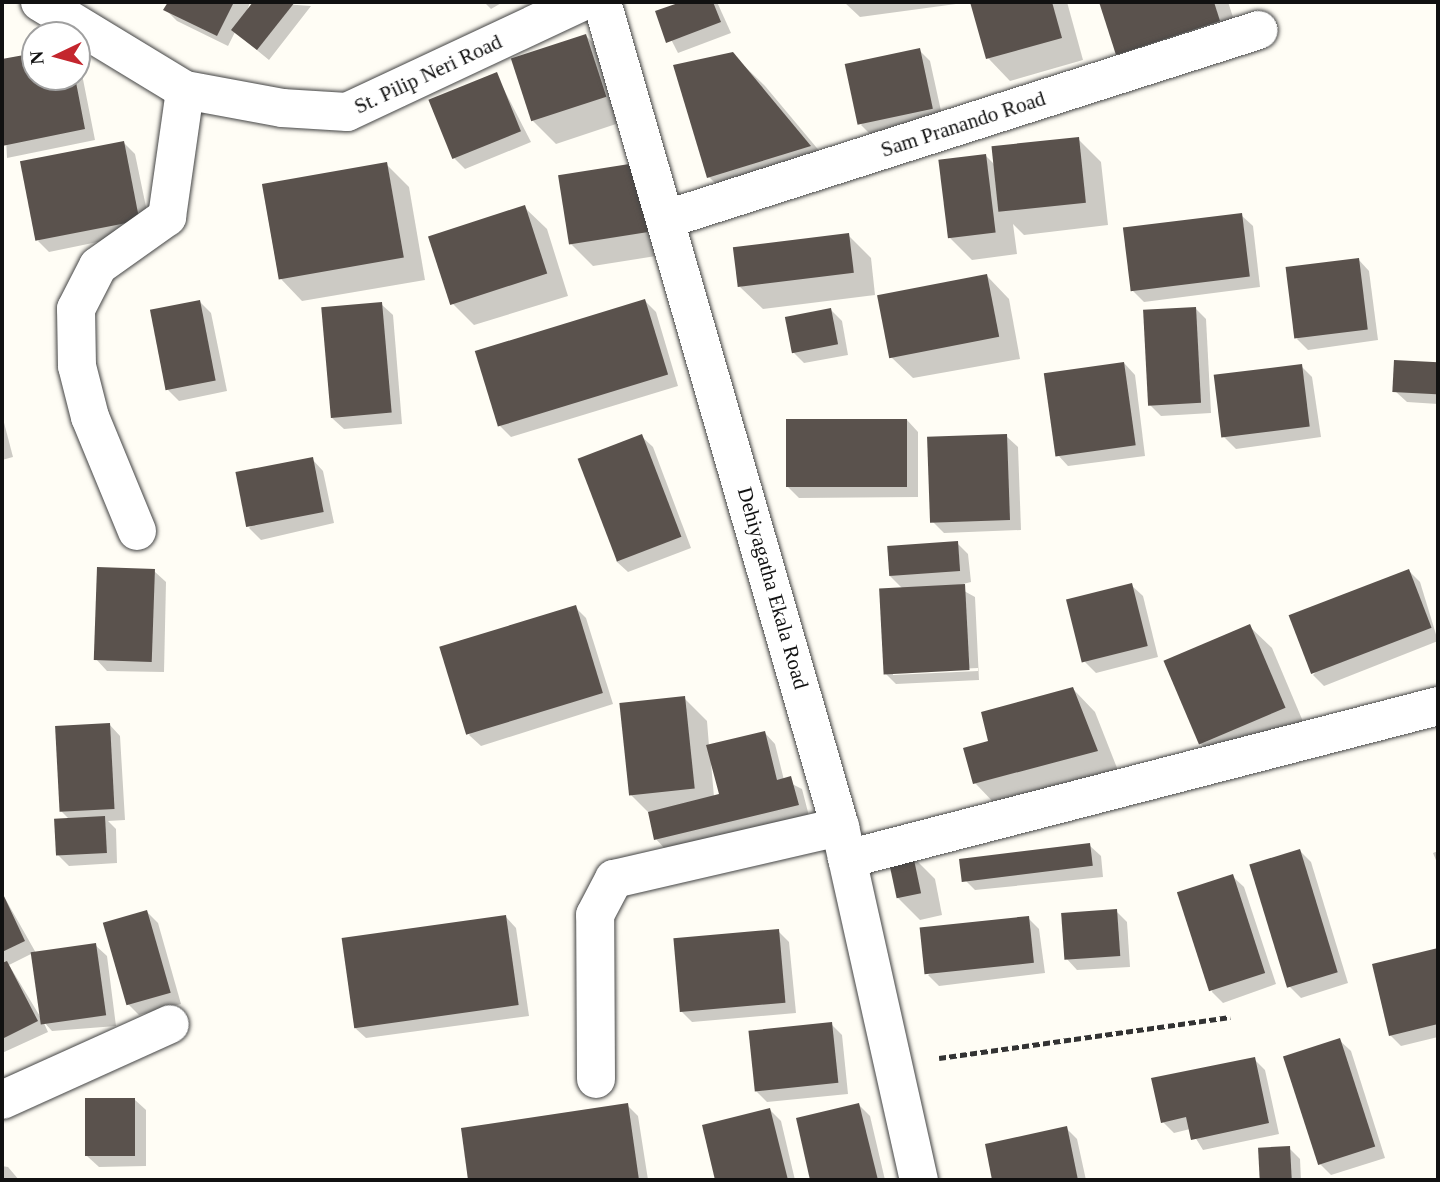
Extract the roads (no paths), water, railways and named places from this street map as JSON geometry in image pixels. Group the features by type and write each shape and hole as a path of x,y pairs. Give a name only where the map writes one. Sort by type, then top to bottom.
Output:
{"street":[{"name":"St. Pilip Neri Road","path":"40,2 185,90 282,108 347,112 582,2"},
{"name":"Dehiyagatha Ekala Road","path":"602,2 667,219 844,843 919,1180"},
{"name":"Sam Pranando Road","path":"667,219 1259,30"},
{"path":"137,531 90,417 77,366 76,309 98,266 167,217 185,90"},
{"path":"596,1079 595,915 614,879 844,843 1438,706"},
{"path":"2,1100 170,1024"}]}
